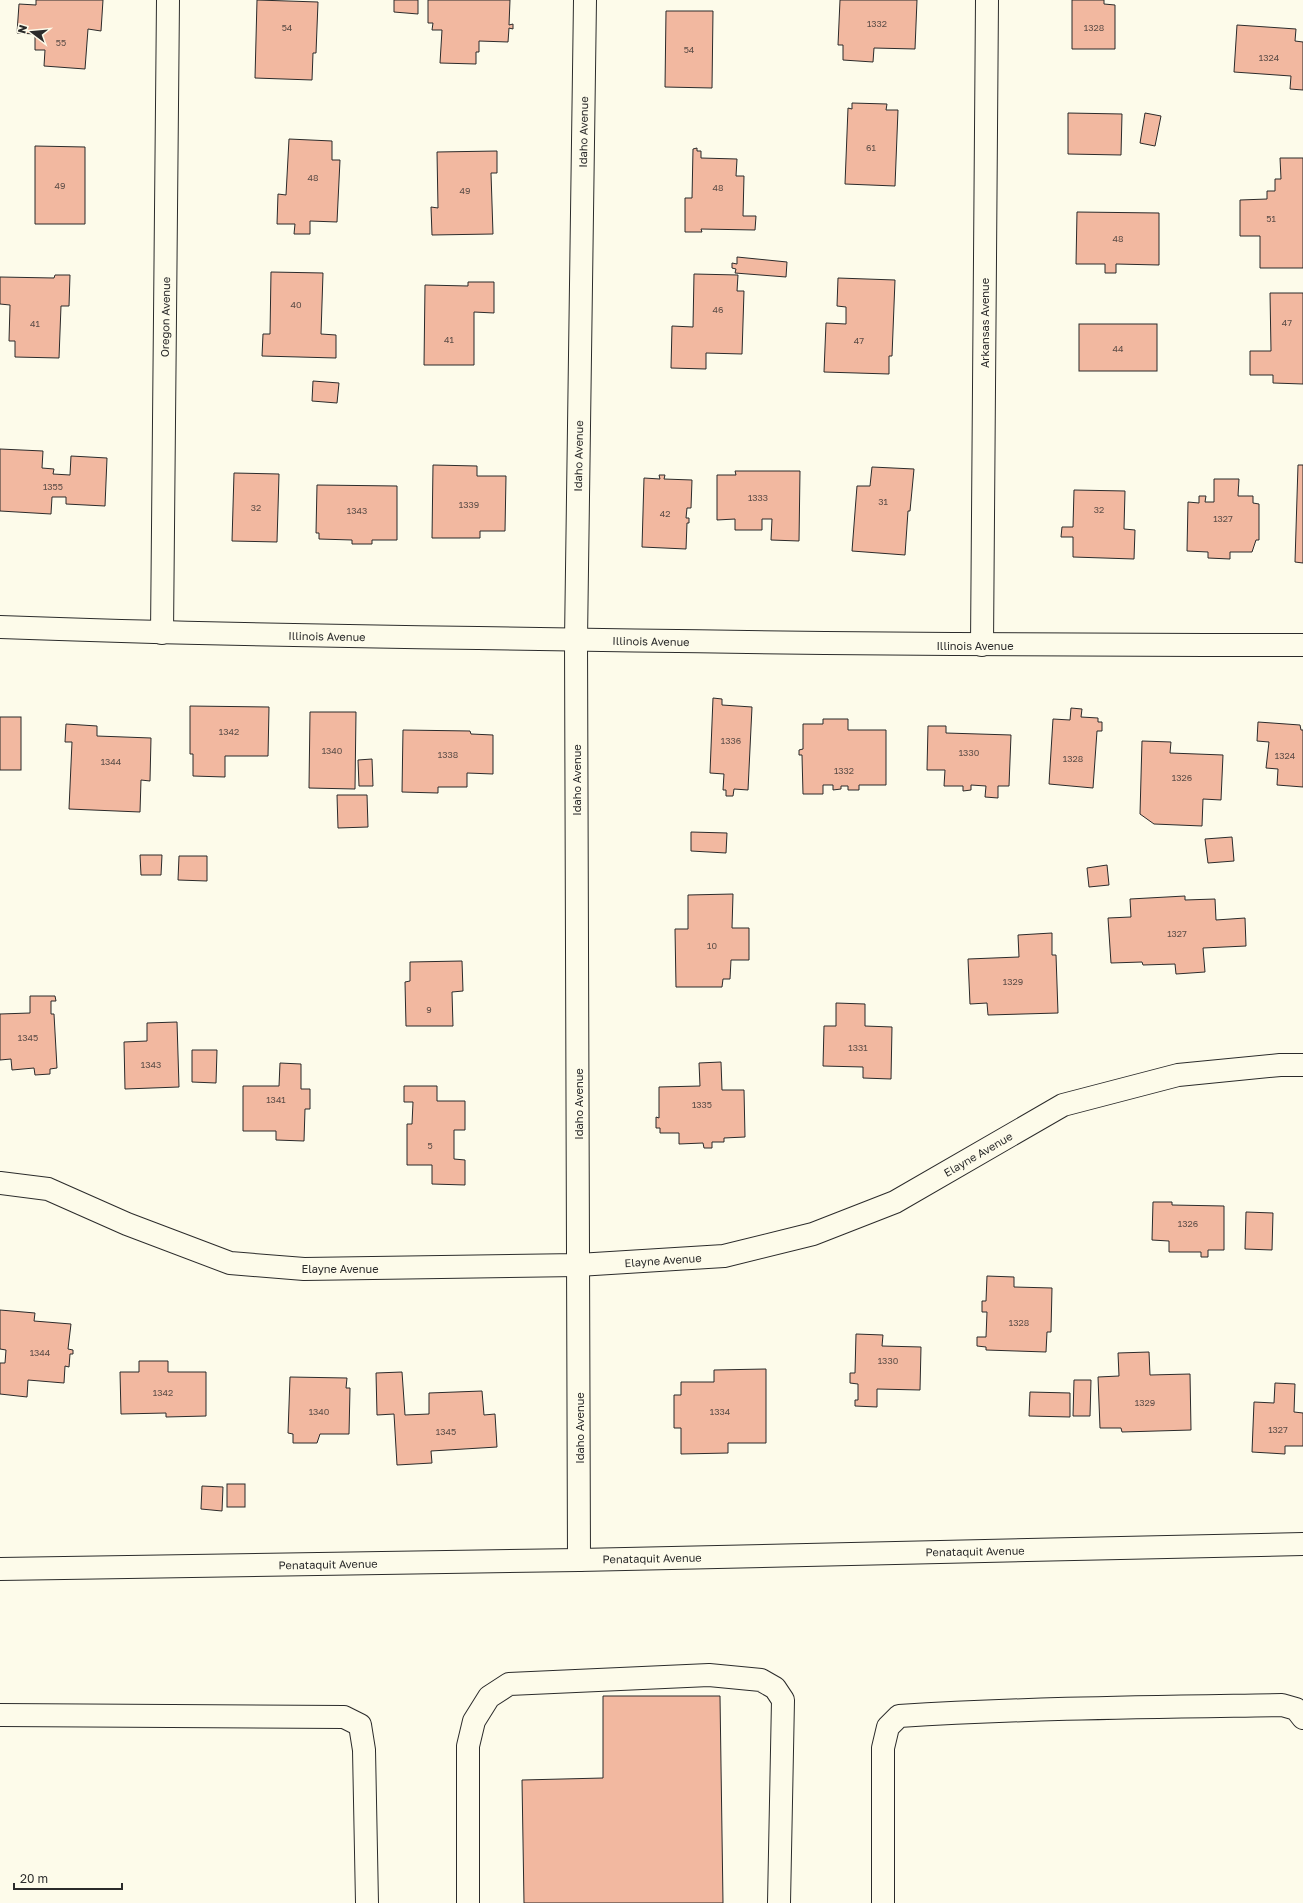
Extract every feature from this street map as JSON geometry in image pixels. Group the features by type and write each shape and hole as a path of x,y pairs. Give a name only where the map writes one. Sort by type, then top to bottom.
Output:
{"street":[{"name":"Oregon Avenue","path":"162,633 168,0"},
{"name":"Idaho Avenue","path":"579,1560 576,640 585,0"},
{"name":"Arkansas Avenue","path":"982,645 986,0"},
{"name":"Illinois Avenue","path":"0,627 162,633 576,640 982,645 1303,645"},
{"name":"Elayne Avenue","path":"0,1183 48,1189 127,1224 230,1263 304,1269 578,1265 724,1256 813,1234 895,1202 1063,1105 1178,1075 1280,1065 1303,1065"},
{"name":"Penataquit Avenue","path":"0,1569 579,1560 1303,1544"},
{"path":"468,1903 468,1746 474,1721 489,1697 509,1684 709,1675 761,1680 775,1688 783,1700 779,1903"},
{"path":"883,1903 883,1748 888,1727 899,1716 1088,1708 1282,1705 1296,1709 1303,1718"},
{"path":"0,1715 344,1717 360,1725 364,1750 367,1903"}],"building":[{"path":"36,0 103,0 101,31 88,29 85,69 44,66 45,50 35,50 35,34 17,33 19,4 36,5"},
{"path":"257,0 318,2 316,53 313,53 312,80 255,78"},
{"path":"394,0 418,0 418,14 394,12"},
{"path":"428,0 510,0 509,25 513,24 513,29 509,28 508,42 479,41 479,52 476,52 476,64 440,63 442,30 432,30 433,23 428,23"},
{"path":"840,0 917,0 915,49 874,48 873,62 843,60 843,45 838,45"},
{"path":"1072,0 1104,0 1104,4 1115,5 1115,49 1072,49"},
{"path":"666,11 713,11 712,88 665,87"},
{"path":"1237,25 1296,29 1295,41 1303,42 1303,90 1290,89 1291,76 1234,72"},
{"path":"852,103 887,104 886,110 898,110 895,186 845,184 848,108 852,109"},
{"path":"1068,113 1122,114 1121,155 1068,154"},
{"path":"1145,113 1161,116 1155,146 1140,143"},
{"path":"289,139 332,141 332,160 340,160 337,222 310,221 310,234 294,234 295,224 277,224 278,194 286,195"},
{"path":"35,146 85,147 85,224 35,224"},
{"path":"697,148 697,151 701,151 701,158 737,159 736,176 744,176 743,216 756,216 755,230 701,229 702,232 685,232 685,198 692,198 693,149"},
{"path":"497,151 497,173 491,173 493,234 432,235 431,207 438,208 437,152"},
{"path":"1280,158 1303,158 1303,268 1260,268 1260,236 1240,236 1240,200 1267,199 1267,191 1275,191 1275,179 1281,179"},
{"path":"1077,212 1159,213 1159,265 1116,264 1116,273 1105,273 1105,264 1076,264"},
{"path":"737,257 787,262 786,277 735,273 736,269 732,268 732,263 737,264"},
{"path":"271,272 323,273 321,334 336,335 336,358 262,356 263,334 270,334"},
{"path":"694,274 738,275 737,291 744,291 742,354 706,353 706,369 671,368 672,326 693,327"},
{"path":"55,275 70,275 69,306 61,306 59,358 15,357 15,341 9,341 10,305 0,304 0,277 54,278"},
{"path":"838,278 895,280 892,356 889,356 889,374 824,372 826,323 846,324 846,307 837,306"},
{"path":"468,282 494,282 494,313 474,312 474,365 424,365 425,285 468,286"},
{"path":"1270,293 1303,293 1303,384 1273,383 1273,375 1250,375 1250,351 1271,351"},
{"path":"1079,324 1157,324 1157,371 1079,371"},
{"path":"313,381 339,383 337,403 312,401"},
{"path":"0,449 43,451 42,468 54,469 53,474 70,475 71,456 107,458 105,506 66,504 66,497 52,497 51,514 0,511"},
{"path":"433,465 477,466 477,476 506,476 505,531 480,531 480,538 432,538"},
{"path":"1298,465 1303,465 1303,563 1295,562"},
{"path":"872,467 914,469 910,511 908,511 905,555 852,551 857,486 870,486"},
{"path":"735,471 800,471 799,541 771,540 772,519 762,519 762,530 735,530 735,519 717,520 717,475 736,475"},
{"path":"234,473 279,474 277,542 232,541"},
{"path":"659,475 665,475 664,479 692,480 691,508 687,508 686,518 689,518 689,523 687,523 686,549 642,547 644,478 660,479"},
{"path":"1214,479 1239,479 1238,496 1253,496 1253,503 1259,504 1259,540 1256,540 1252,552 1230,552 1230,559 1208,558 1208,552 1187,551 1188,502 1199,503 1199,496 1206,496 1205,502 1214,502"},
{"path":"317,485 397,486 397,540 372,540 372,544 352,544 352,540 319,539 319,533 316,533"},
{"path":"1074,490 1125,491 1124,529 1135,530 1134,559 1073,557 1073,537 1061,537 1062,527 1073,527"},
{"path":"713,698 722,699 722,705 752,707 748,790 734,789 733,796 726,796 726,790 723,790 724,774 710,773"},
{"path":"190,706 269,707 268,756 225,756 225,777 193,776 193,754 190,754"},
{"path":"1071,708 1082,709 1081,717 1098,718 1098,722 1102,722 1102,731 1097,731 1093,788 1049,784 1053,719 1070,720"},
{"path":"310,712 356,712 355,789 309,788"},
{"path":"0,717 21,717 21,770 0,770"},
{"path":"823,719 848,719 848,730 886,730 886,785 859,785 859,790 848,790 848,786 841,786 841,789 833,790 833,785 823,785 823,794 803,794 802,755 799,755 799,750 803,749 803,724 823,724"},
{"path":"1258,722 1300,725 1301,730 1303,730 1303,787 1277,785 1278,769 1266,768 1269,742 1257,741"},
{"path":"66,724 97,726 97,736 151,738 150,781 141,780 140,812 69,809 72,742 65,742"},
{"path":"928,726 946,726 946,733 1011,735 1009,786 998,786 998,798 985,797 986,786 971,785 971,790 963,791 963,786 944,786 945,770 927,770"},
{"path":"403,730 470,731 471,734 493,735 493,774 467,773 467,787 438,787 438,793 402,792"},
{"path":"1142,741 1171,742 1170,753 1223,755 1221,800 1203,799 1202,826 1154,824 1140,814"},
{"path":"372,759 373,786 359,786 358,760"},
{"path":"337,795 367,795 368,827 338,828"},
{"path":"691,832 727,833 726,853 691,851"},
{"path":"1232,837 1234,861 1208,863 1205,839"},
{"path":"140,855 162,855 161,875 141,875"},
{"path":"179,856 207,856 207,881 178,880"},
{"path":"1107,865 1109,885 1089,887 1087,868"},
{"path":"733,894 732,928 749,928 749,960 731,960 730,979 723,979 722,987 676,987 675,929 688,929 688,895"},
{"path":"1185,896 1185,900 1215,899 1216,920 1245,918 1246,946 1203,948 1205,972 1176,974 1175,964 1143,965 1142,962 1111,963 1108,918 1131,917 1130,899"},
{"path":"1052,933 1052,955 1056,955 1058,1013 988,1015 987,1003 970,1004 968,959 1019,957 1018,935"},
{"path":"462,961 463,991 452,992 453,1026 406,1026 405,982 410,981 410,962"},
{"path":"30,996 55,996 56,1001 51,1001 51,1014 54,1014 57,1068 50,1069 50,1074 35,1075 34,1068 12,1070 11,1059 0,1060 0,1014 30,1013"},
{"path":"836,1003 865,1004 865,1026 892,1027 891,1079 863,1078 863,1067 823,1066 824,1026 836,1026"},
{"path":"177,1022 179,1087 125,1089 124,1042 147,1041 147,1023"},
{"path":"192,1050 217,1050 216,1083 192,1082"},
{"path":"721,1062 722,1090 744,1090 745,1137 724,1138 724,1142 712,1142 712,1148 704,1148 703,1143 679,1144 679,1133 660,1133 660,1128 656,1128 656,1117 659,1118 659,1087 700,1086 699,1063"},
{"path":"280,1063 301,1064 301,1089 310,1089 310,1109 305,1109 304,1141 276,1140 276,1131 243,1131 243,1086 279,1086"},
{"path":"404,1086 437,1086 437,1101 465,1101 465,1130 454,1130 454,1159 465,1160 465,1185 432,1184 432,1165 407,1165 407,1124 412,1124 413,1102 404,1102"},
{"path":"1153,1202 1172,1202 1172,1205 1224,1206 1224,1250 1208,1250 1208,1257 1201,1257 1201,1252 1169,1252 1169,1241 1152,1240"},
{"path":"1246,1212 1273,1213 1272,1250 1245,1249"},
{"path":"987,1276 1014,1277 1014,1287 1052,1288 1051,1332 1047,1332 1046,1352 986,1350 986,1347 977,1346 977,1337 986,1337 987,1312 982,1312 982,1301 986,1301"},
{"path":"0,1310 35,1313 34,1321 71,1324 68,1349 73,1350 73,1354 70,1354 69,1367 65,1366 64,1383 28,1380 27,1397 0,1394 0,1363 5,1363 6,1350 0,1349"},
{"path":"856,1334 883,1335 882,1346 921,1347 920,1390 877,1389 877,1407 855,1406 855,1400 858,1400 858,1384 850,1383 850,1373 855,1373"},
{"path":"1149,1352 1150,1375 1190,1374 1191,1430 1122,1432 1121,1428 1100,1428 1098,1377 1119,1376 1118,1353"},
{"path":"139,1361 168,1361 168,1372 206,1372 206,1416 166,1417 166,1413 121,1414 120,1372 139,1372"},
{"path":"766,1369 766,1443 728,1443 728,1453 681,1454 681,1428 674,1428 674,1395 681,1395 681,1382 714,1382 714,1370"},
{"path":"402,1372 405,1415 429,1414 429,1393 482,1391 484,1415 495,1414 497,1447 431,1451 432,1463 397,1465 394,1414 377,1415 376,1373"},
{"path":"290,1377 347,1378 346,1388 350,1388 349,1434 320,1434 317,1443 293,1443 293,1434 288,1433"},
{"path":"1074,1380 1091,1380 1090,1416 1073,1416"},
{"path":"1275,1383 1295,1384 1294,1412 1303,1413 1303,1446 1285,1446 1285,1454 1252,1452 1254,1402 1274,1403"},
{"path":"1030,1392 1070,1393 1070,1417 1029,1416"},
{"path":"227,1484 245,1484 245,1507 227,1507"},
{"path":"202,1486 223,1487 222,1511 201,1509"},
{"path":"603,1696 720,1696 723,1903 524,1903 522,1780 603,1778"}]}
